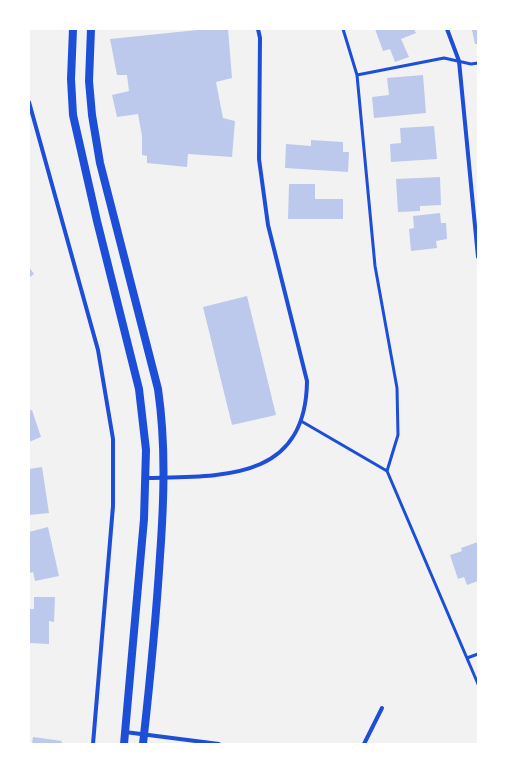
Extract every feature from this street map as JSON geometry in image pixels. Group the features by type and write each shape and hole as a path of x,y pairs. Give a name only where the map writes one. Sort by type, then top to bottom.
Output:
{"main road":[{"path":"73,29 71,79 73,115 97,221 139,389 143,413 146,478 124,744"},
{"path":"91,29 89,81 92,115 100,163 158,389 163,425 163,508 143,744"}],"street":[{"path":"146,478 225,475 251,469 267,461 284,449 295,434 301,421 307,399 307,382 268,225 259,159 260,38 258,29"},
{"path":"447,29 459,61 478,258"},
{"path":"29,102 98,350 113,439 113,506 93,744"},
{"path":"364,744 382,708"},
{"path":"125,732 219,744"}],"lane":[{"path":"343,29 357,75 375,266 397,388 398,435 388,470"},
{"path":"357,75 444,58 471,64 478,63"},
{"path":"301,421 388,470 478,684"},
{"path":"467,658 478,654"}],"building":[{"path":"207,29 228,29 232,78 216,82 223,118 235,121 232,157 188,154 187,167 147,163 147,156 142,155 142,136 138,114 117,117 112,95 129,91 127,75 117,75 110,39"},
{"path":"375,29 414,29 416,33 401,39 409,57 395,62 390,49 383,51"},
{"path":"478,29 478,44 475,44 472,30"},
{"path":"423,75 426,113 374,118 372,97 389,95 387,78"},
{"path":"434,126 437,159 391,162 390,144 401,143 400,128"},
{"path":"311,140 343,142 343,152 349,152 348,172 285,168 286,144 311,146"},
{"path":"440,177 441,205 420,206 420,211 398,212 396,179"},
{"path":"289,184 315,184 315,199 343,199 343,219 288,219"},
{"path":"440,213 441,223 446,223 447,239 436,241 437,248 411,251 409,229 414,228 413,216"},
{"path":"29,267 34,274 29,278"},
{"path":"247,296 276,415 232,425 203,307"},
{"path":"32,410 41,437 29,442 29,411"},
{"path":"42,467 49,513 29,515 29,469"},
{"path":"48,527 59,576 35,581 33,572 29,573 29,532"},
{"path":"478,542 478,581 467,585 464,577 458,579 450,555 462,551 461,548"},
{"path":"34,597 55,597 54,622 49,621 49,644 29,643 29,609 34,609"},
{"path":"33,737 62,741 61,744 32,744"}]}
